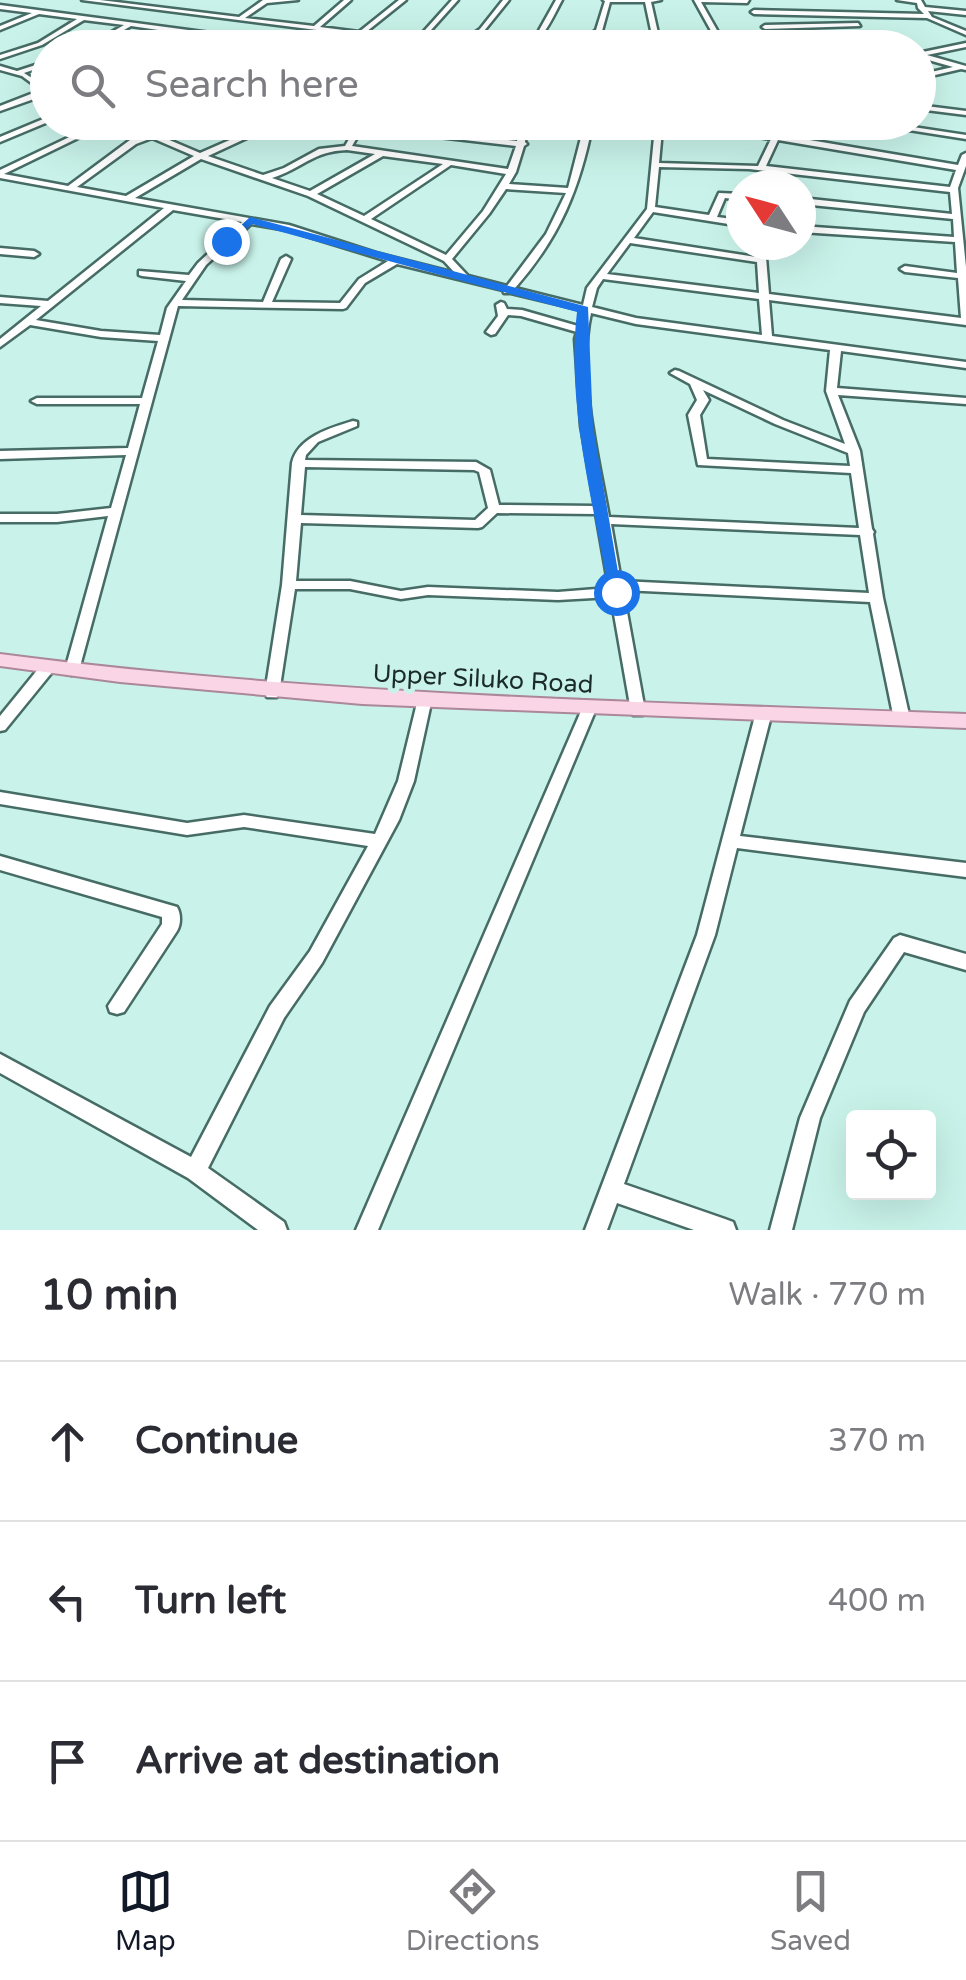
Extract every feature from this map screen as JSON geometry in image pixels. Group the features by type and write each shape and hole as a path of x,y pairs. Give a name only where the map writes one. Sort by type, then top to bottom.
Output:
{"main road":[{"name":"Upper Siluko Road","path":"0,660 272,693 424,703 966,722"}],"street":[{"path":"85,0 339,30"},
{"path":"135,6 146,0"},
{"path":"159,28 192,13 207,0"},
{"path":"241,18 267,0 295,0"},
{"path":"316,27 348,0"},
{"path":"366,30 403,0"},
{"path":"428,30 455,0"},
{"path":"478,30 506,0"},
{"path":"542,30 559,0"},
{"path":"599,30 607,0 658,0"},
{"path":"648,0 655,30"},
{"path":"713,30 698,0 748,1 767,30"},
{"path":"900,0 966,14"},
{"path":"825,2 865,30"},
{"path":"919,3 928,16"},
{"path":"0,8 179,30"},
{"path":"0,28 38,12"},
{"path":"754,12 928,16 966,33"},
{"path":"63,30 83,18"},
{"path":"120,30 131,24"},
{"path":"765,27 858,25"},
{"path":"936,51 966,45"},
{"path":"0,57 30,47"},
{"path":"936,60 963,68"},
{"path":"0,68 30,82"},
{"path":"0,78 30,68"},
{"path":"936,75 963,68"},
{"path":"936,77 940,74"},
{"path":"0,109 30,98"},
{"path":"936,110 966,113 953,135"},
{"path":"0,140 30,127"},
{"path":"936,133 966,137"},
{"path":"0,174 71,140"},
{"path":"69,189 137,140"},
{"path":"162,140 311,194 448,260 466,278"},
{"path":"127,198 200,156 237,140"},
{"path":"346,148 351,140"},
{"path":"482,140 522,144"},
{"path":"448,260 505,186 522,140"},
{"path":"490,332 502,312 504,290 542,254 572,191 585,140"},
{"path":"638,711 587,426 582,330 584,310 600,276 650,209 658,140"},
{"path":"761,168 775,140"},
{"path":"794,140 959,168"},
{"path":"264,177 280,173 322,147 512,172"},
{"path":"311,194 380,155"},
{"path":"600,276 966,320 955,190 966,155"},
{"path":"364,220 447,165"},
{"path":"657,165 780,170"},
{"path":"0,174 290,228 395,261 584,310 966,365"},
{"path":"816,174 955,190"},
{"path":"505,186 572,191"},
{"path":"712,219 722,195 726,195"},
{"path":"816,203 956,218"},
{"path":"0,344 172,207"},
{"path":"650,209 726,221"},
{"path":"72,670 176,303 188,278 250,220"},
{"path":"816,230 958,240"},
{"path":"626,240 726,255"},
{"path":"0,251 34,254"},
{"path":"266,305 286,259"},
{"path":"761,260 767,339"},
{"path":"176,303 343,306 362,281 395,261"},
{"path":"905,269 961,276"},
{"path":"142,273 188,278"},
{"path":"0,300 50,304"},
{"path":"502,312 522,313 582,330"},
{"path":"29,322 101,334 164,338"},
{"path":"836,346 831,391 854,450 876,598 902,719"},
{"path":"675,372 695,385 854,450"},
{"path":"695,385 703,400 694,415 702,462 857,470"},
{"path":"831,391 966,401"},
{"path":"37,401 146,401"},
{"path":"272,693 289,585 298,463 306,446 352,424"},
{"path":"0,455 132,452"},
{"path":"298,463 476,466 484,470 494,509"},
{"path":"295,519 478,524 494,509 868,532"},
{"path":"0,518 56,518 116,511"},
{"path":"289,585 360,586 401,595 428,591 558,596 616,588 876,598"},
{"path":"0,726 48,667"},
{"path":"194,1170 277,1012 323,945 380,841 406,782 424,703"},
{"path":"367,1230 589,709"},
{"path":"596,1230 706,936 763,716"},
{"path":"0,798 188,829 244,821 380,841"},
{"path":"730,841 966,870"},
{"path":"0,863 171,912 172,926 117,1006"},
{"path":"781,1230 810,1118 857,1007 900,943 966,962"},
{"path":"0,1063 194,1170 276,1230"},
{"path":"611,1190 725,1230"}],"route":[{"path":"226,241 250,220 584,310 580,338 587,426 616,592"}]}
